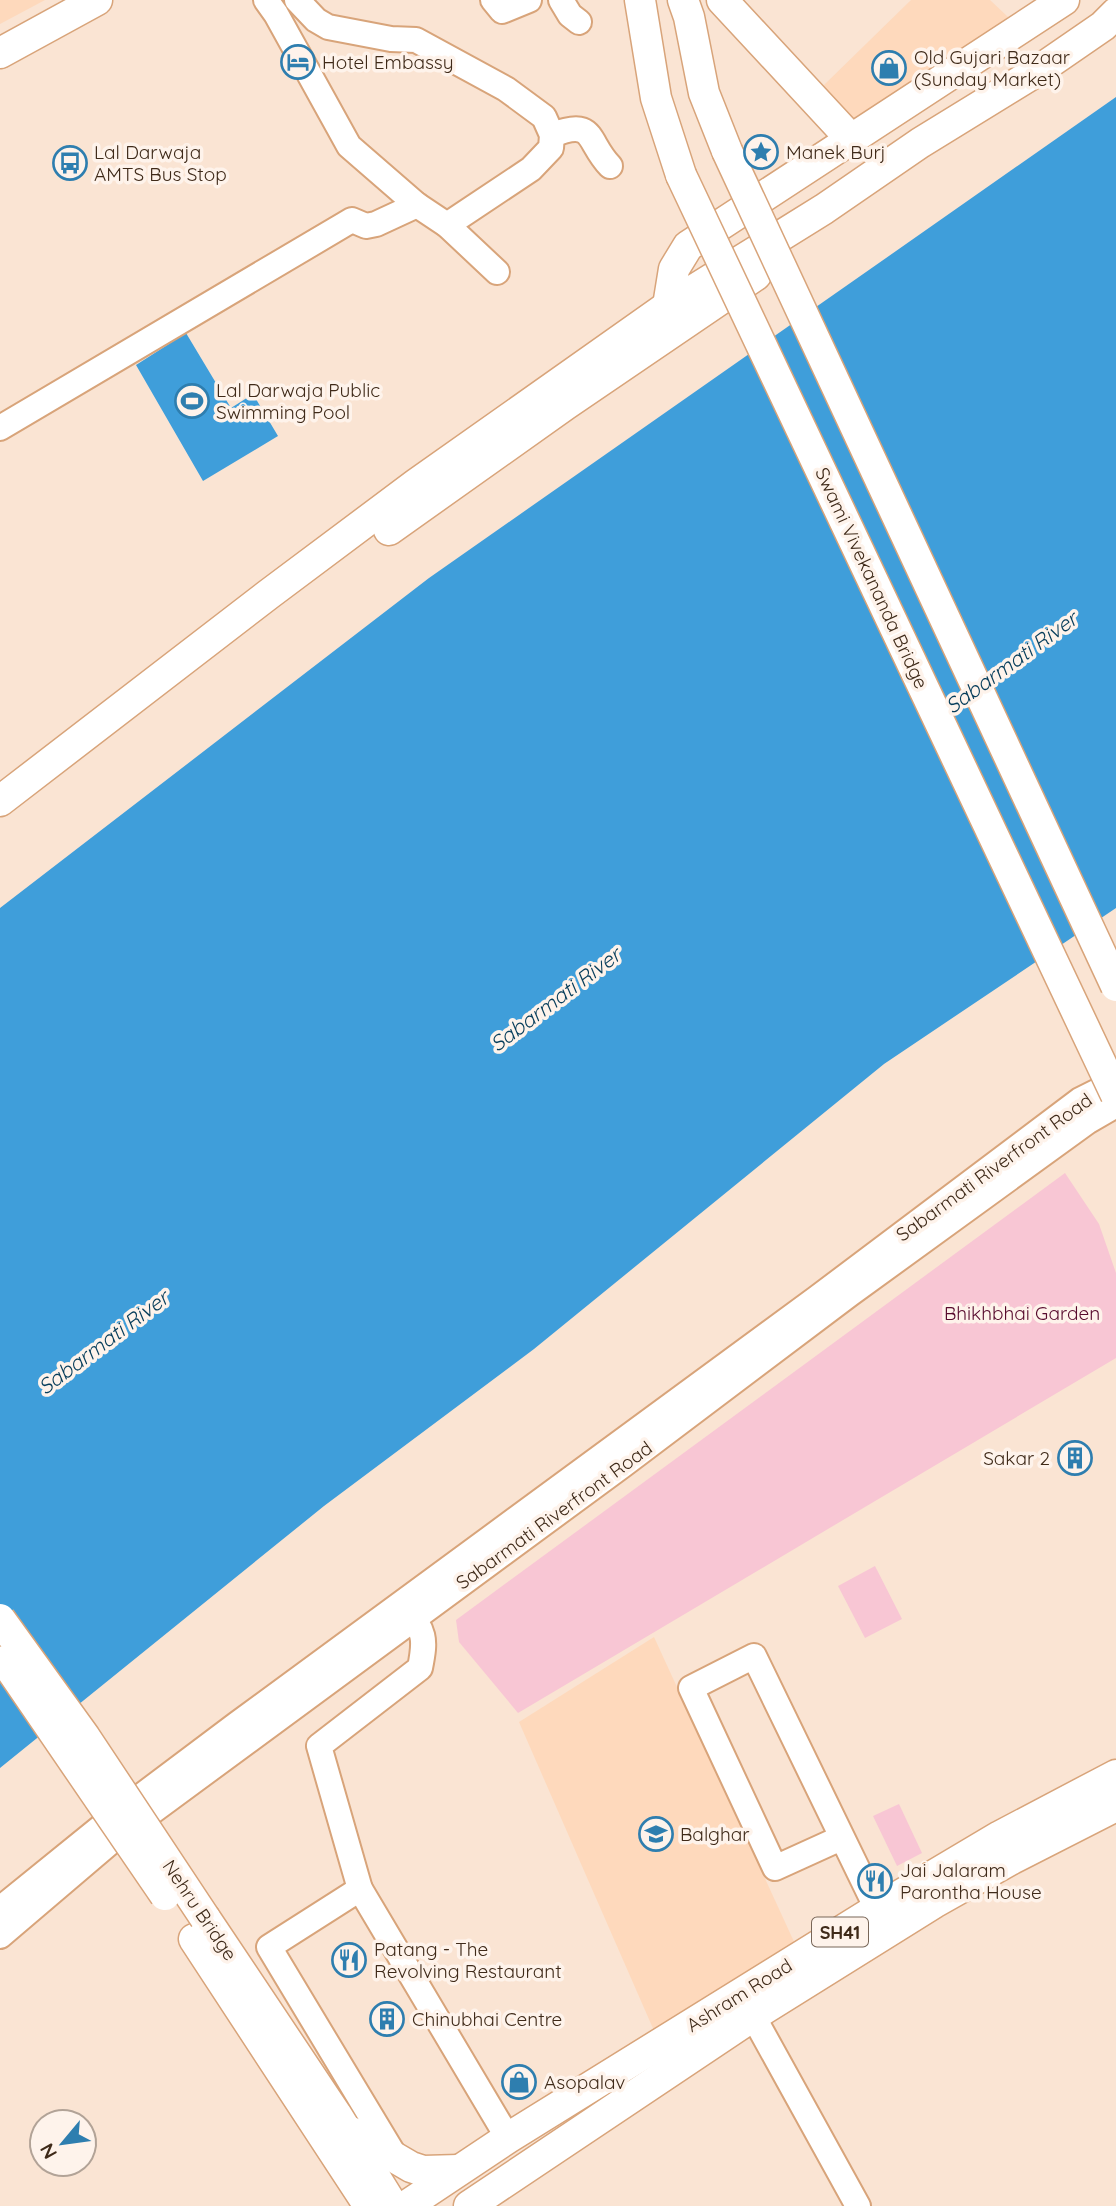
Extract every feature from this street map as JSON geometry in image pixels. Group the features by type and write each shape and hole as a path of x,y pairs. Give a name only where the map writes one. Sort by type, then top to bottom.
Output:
{"main road":[{"name":"Swami Vivekananda Bridge","path":"640,0 656,98 681,175 1116,1095"},
{"path":"683,0 689,17 704,93 727,151 1116,986"},
{"path":"722,0 852,140"},
{"path":"668,306 674,269 688,246 852,140 1029,9 1064,0"},
{"path":"0,53 93,1"},
{"path":"0,801 416,484 668,306 824,209 920,143 1042,68 1103,26 1116,13"},
{"path":"0,823 274,611 565,405 795,248 1116,38"},
{"name":"Nehru Bridge","path":"0,1619 85,1737 369,2206"},
{"name":"Nehru Bridge","path":"0,1653 345,2128 393,2206"},
{"name":"Ashram Road","path":"406,2206 508,2138 877,1909 1000,1836 1116,1775"},
{"name":"Ashram Road","path":"469,2206 753,2016 990,1871 1115,1809"},
{"path":"345,2128 396,2159 424,2171 459,2171"},
{"path":"342,2206 345,2169"}],"street":[{"path":"266,0 349,146 417,205 447,225 497,272"},
{"path":"297,0 316,20 328,27 391,39 416,40 506,89 544,117 552,135 551,148 531,169 447,225"},
{"path":"493,0 502,11 529,0"},
{"path":"561,0 570,15 579,22"},
{"path":"552,135 572,127 583,130 610,166"},
{"path":"0,428 352,220 366,226 376,224 417,205"},
{"name":"Sabarmati Riverfront Road","path":"0,1936 108,1844 408,1611 1080,1100 1116,1082"},
{"name":"Sabarmati Riverfront Road","path":"0,1909 116,1815 408,1611 1087,1122 1116,1105"},
{"path":"408,1611 425,1644 420,1668 319,1746 360,1889 508,2138"},
{"path":"841,1838 775,1868 691,1688 754,1656 877,1909"},
{"path":"360,1889 269,1947 396,2159"},
{"path":"753,2016 858,2206"}],"shaded area":[{"path":"0,0 45,0 0,24"},
{"name":"Old Gujari Bazaar (Sunday Market)","path":"911,0 990,0 1008,17 864,123 850,118 837,106 824,85"},
{"name":"Balghar","path":"654,1637 796,1946 655,2033 519,1722"}],"green space":[{"name":"Bhikhbhai Garden","path":"1065,1173 1099,1224 1116,1273 1116,1358 518,1713 459,1642 456,1620"},
{"path":"875,1566 902,1619 865,1638 838,1586"},
{"path":"899,1804 922,1853 897,1866 873,1816"}],"water":[{"name":"Sabarmati River","path":"1116,97 1116,908 884,1064 534,1349 324,1506 0,1768 0,908 429,578"},
{"name":"Lal Darwaja Public Swimming Pool","path":"186,333 231,408 253,394 278,436 203,481 136,365"}],"place":[{"name":"Hotel Embassy","path":"298,62"},
{"name":"Old Gujari Bazaar (Sunday Market)","path":"889,68"},
{"name":"Manek Burj","path":"761,152"},
{"name":"Lal Darwaja AMTS Bus Stop","path":"70,163"},
{"name":"Lal Darwaja Public Swimming Pool","path":"192,401"},
{"name":"Sakar 2","path":"1075,1458"},
{"name":"Balghar","path":"656,1834"},
{"name":"Jai Jalaram Parontha House","path":"875,1881"},
{"name":"Patang - The Revolving Restaurant","path":"349,1960"},
{"name":"Chinubhai Centre","path":"387,2019"},
{"name":"Asopalav","path":"519,2082"}]}
